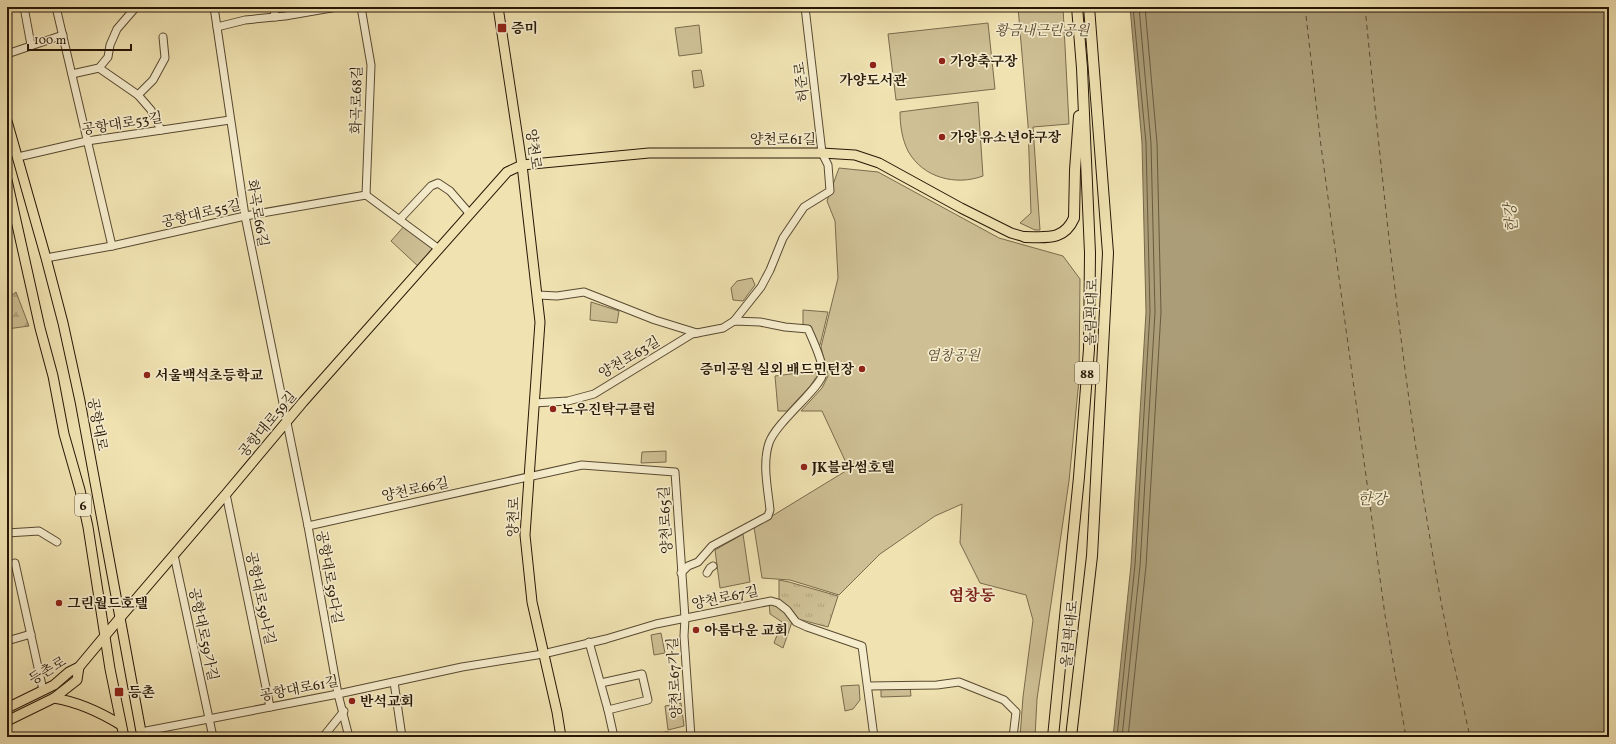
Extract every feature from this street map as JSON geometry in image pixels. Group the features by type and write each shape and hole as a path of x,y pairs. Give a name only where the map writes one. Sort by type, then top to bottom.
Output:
{"highway":[{"name":"올림픽대로","path":"1053,737 1079,477 1089,348 1090,253 1082,68 1077,7"},
{"name":"올림픽대로","path":"1071,737 1092,556 1108,252 1089,7"},
{"path":"1025,237 1040,239 1058,235 1066,231 1074,218 1075,170 1082,68"}],"main road":[{"name":"양천로","path":"498,7 522,166 540,322 525,535 532,602 557,712 561,737"},
{"name":"공항대로","path":"7,121 63,323 80,401 141,734"},
{"name":"양천로61길","path":"522,166 649,153 822,153 855,155 879,163 961,208 1011,233 1025,237"},
{"name":"공항대로59길","path":"119,619 286,422 469,213 506,172 522,166"},
{"name":"6","path":"7,180 40,328 53,376 64,434 81,497 124,737"},
{"name":"등촌로","path":"7,708 54,685 69,672 80,667 119,619"},
{"name":"등촌로","path":"7,721 54,698 77,680 80,667"},
{"path":"54,698 67,700 104,714 121,725"}],"street":[{"path":"24,7 31,45"},
{"path":"56,7 112,246"},
{"path":"72,74 99,68 108,57 110,45 117,29 136,7"},
{"name":"화곡로66길","path":"214,7 245,216 286,422"},
{"path":"274,7 275,16"},
{"path":"217,27 245,20 337,7"},
{"name":"화곡로68길","path":"361,7 371,65 366,195"},
{"name":"허준로","path":"805,7 822,153"},
{"path":"7,54 63,35"},
{"path":"138,95 153,80 164,58 163,37"},
{"path":"99,68 118,83 138,95 151,110 161,130"},
{"name":"공항대로53길","path":"18,157 88,141 230,120"},
{"name":"양천로63길","path":"534,403 568,401 594,394 692,334 723,328 734,321 761,287 770,270 783,238 804,207 830,190 828,165 822,153"},
{"path":"400,219 431,186 438,184 450,191 469,213"},
{"path":"366,195 439,249"},
{"name":"공항대로55길","path":"46,258 112,246 245,216 366,195"},
{"path":"538,295 557,296 584,292 655,320 697,333"},
{"name":"양천로63길","path":"681,573 688,566 698,562 712,546 768,516 770,510 765,459 769,442 779,425 818,384 823,374 822,367 808,329 785,327 760,322 734,321"},
{"name":"공항대로59다길","path":"286,422 308,526 338,694 344,711 349,737"},
{"name":"양천로65길","path":"528,477 582,464 675,472 685,618"},
{"name":"양천로66길","path":"308,526 528,477"},
{"name":"공항대로59나길","path":"226,494 270,707"},
{"path":"7,533 38,532 57,542"},
{"name":"공항대로59가길","path":"174,555 209,719"},
{"path":"15,563 43,690"},
{"path":"707,573 713,566"},
{"name":"양천로67길","path":"543,654 656,624 771,601 778,603 787,610 796,622 862,646 874,737"},
{"name":"양천로67가길","path":"685,618 684,636 691,737"},
{"path":"7,641 31,634"},
{"path":"589,642 614,737"},
{"name":"공항대로61길","path":"141,734 462,667 543,654"},
{"path":"600,683 642,674 648,700 608,710"},
{"path":"394,682 402,737"},
{"path":"868,686 959,682 1004,700 1016,712 1013,737"},
{"path":"323,737 344,711"},
{"path":"209,719 213,737"}],"green space":[{"name":"황금내근린공원","path":"1018,7 1063,7 1069,124 1033,127 1040,230 1035,230 1020,223 1031,213 1028,125"},
{"name":"가양축구장","path":"988,23 995,89 896,100 888,34"},
{"path":"699,25 702,53 679,56 675,28"},
{"path":"701,70 704,86 694,88 692,71"},
{"name":"가양 유소년야구장","path":"978,102 983,176 973,179 951,180 922,168 914,160 904,142 900,112"},
{"name":"염창공원","path":"839,168 878,172 999,238 1063,256 1080,279 1079,380 1069,481 1037,699 1035,737 1020,737 1023,697 1033,620 1026,595 980,583 960,543 962,504 935,516 880,554 839,595 790,580 762,578 754,527 849,469 822,411 801,411 822,388 828,376 821,347 838,278 835,221 827,201"},
{"path":"406,224 438,248 420,268 391,241"},
{"path":"752,278 755,285 743,301 733,300 731,288 737,281"},
{"path":"16,292 29,326 7,329 7,299"},
{"path":"591,302 619,311 617,323 590,320"},
{"path":"803,310 828,312 820,345 818,345 811,326 803,325"},
{"path":"806,372 819,373 810,386 787,411 778,411 775,376"},
{"path":"666,451 666,462 641,463 642,452"},
{"path":"743,534 750,582 720,588 715,550"},
{"path":"779,580 838,596 828,627 798,619 779,600"},
{"path":"769,602 786,611 792,622 783,648 774,643 782,622 770,614"},
{"path":"661,633 665,653 654,655 651,635"},
{"path":"859,685 860,700 853,709 845,711 841,686"},
{"path":"910,686 911,696 881,697 881,687"},
{"path":"681,703 684,726 668,730 665,706"}],"water":[{"name":"한강","path":"1130,7 1609,7 1609,737 1113,737 1131,565 1146,312 1142,143"}],"ferry route":[{"path":"1305,7 1321,146 1385,615 1406,737"},
{"path":"1365,7 1387,224 1415,441 1449,642 1470,737"}],"place":[{"name":"증미","path":"502,28"},
{"name":"가양축구장","path":"942,61"},
{"name":"가양도서관","path":"873,65"},
{"name":"가양 유소년야구장","path":"942,137"},
{"name":"증미공원 실외 배드민턴장","path":"862,369"},
{"name":"서울백석초등학교","path":"147,375"},
{"name":"노우진탁구클럽","path":"553,409"},
{"name":"JK블라썸호텔","path":"804,467"},
{"name":"그린월드호텔","path":"59,603"},
{"name":"아름다운 교회","path":"696,630"},
{"name":"등촌","path":"119,692"},
{"name":"반석교회","path":"352,701"}],"district":[{"name":"염창동","path":"972,595"}]}
